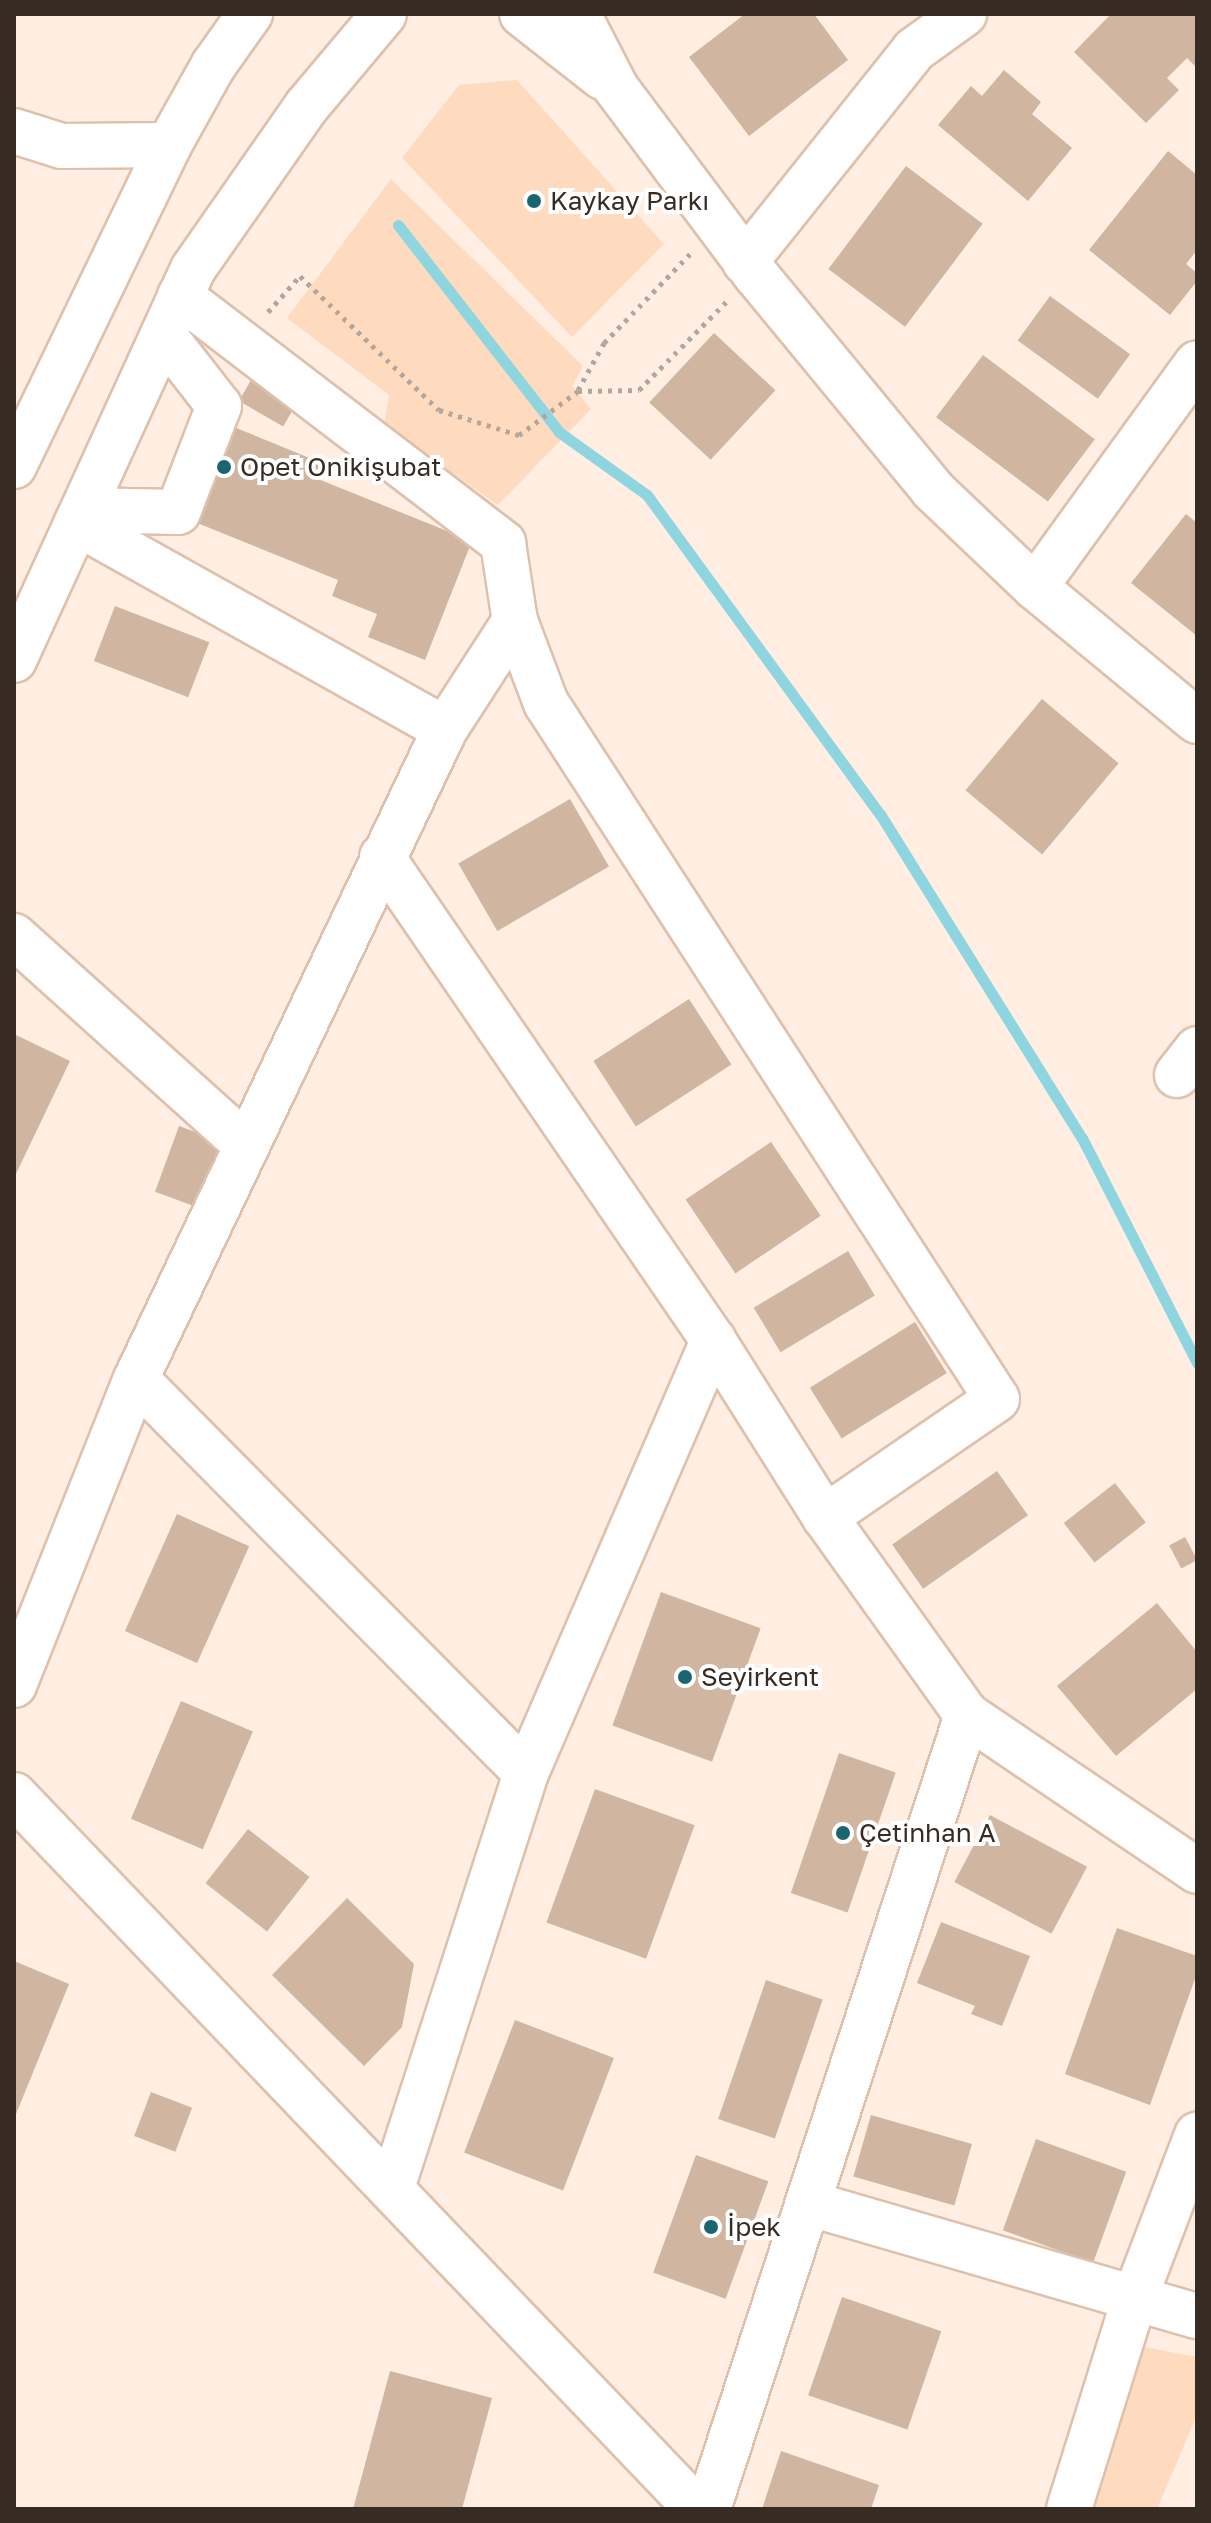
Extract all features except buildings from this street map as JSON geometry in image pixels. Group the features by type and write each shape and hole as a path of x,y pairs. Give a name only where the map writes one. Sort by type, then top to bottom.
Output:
{"street":[{"path":"14,466 169,145 213,66 250,14"},
{"path":"14,660 193,269 306,107 384,14"},
{"path":"522,14 616,88"},
{"path":"578,14 616,88 750,269 933,490 1035,587 1197,721"},
{"path":"750,269 914,50 964,14"},
{"path":"14,131 62,146 169,145"},
{"path":"172,315 241,343 503,543 515,621 546,703 997,1399 825,1517"},
{"path":"80,517 178,512 219,406 172,315"},
{"path":"1035,587 1197,363"},
{"path":"80,517 445,729"},
{"path":"14,1685 136,1379 245,1144 445,729 515,621"},
{"path":"382,857 713,1340 825,1517 967,1715 1197,1871"},
{"path":"14,936 245,1144"},
{"path":"392,2188 526,1773 713,1340"},
{"path":"136,1379 526,1773"},
{"path":"708,2509 811,2204 967,1715"},
{"path":"14,1795 697,2509"},
{"path":"1069,2509 1134,2300 1197,2135"},
{"path":"811,2204 1197,2316"}],"path":[{"path":"241,343 300,276 439,410 519,435 578,391 604,343 718,225"},
{"path":"578,391 639,390 750,269"}],"shaded area":[{"name":"Kaykay Parkı","path":"517,80 664,244 572,337 402,158 459,85"},
{"path":"391,179 583,366 572,386 591,409 498,505 384,425 389,395 287,318"},
{"path":"1144,2347 1197,2357 1197,2415 1157,2509 1090,2509"}],"waterway":[{"path":"398,225 559,432 647,495 880,814 1082,1138 1197,1363"}],"place":[{"name":"Kaykay Parkı","path":"534,201"},
{"name":"Opet Onikişubat","path":"224,467"},
{"name":"Seyirkent","path":"685,1677"},
{"name":"Çetinhan A","path":"843,1833"},
{"name":"İpek","path":"711,2227"}]}
